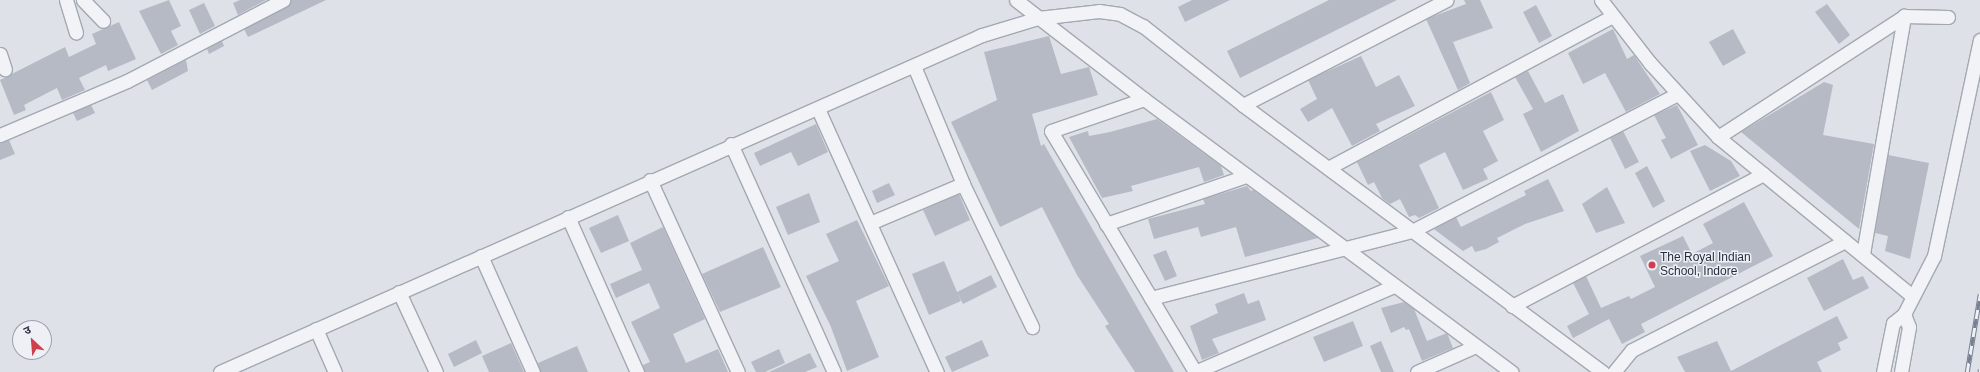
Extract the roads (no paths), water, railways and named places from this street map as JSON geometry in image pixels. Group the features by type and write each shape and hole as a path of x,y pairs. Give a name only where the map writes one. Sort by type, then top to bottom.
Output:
{"street":[{"path":"66,0 76,33"},
{"path":"83,0 103,21"},
{"path":"0,135 126,81 284,0"},
{"path":"1016,0 1246,176 1512,372"},
{"path":"1243,105 1446,0"},
{"path":"1601,0 1678,94 1718,137 1863,254 1911,295"},
{"path":"220,372 236,369 316,329 731,144 818,109 982,35 1038,18 1099,11 1120,14 1143,26 1243,105 1603,372"},
{"path":"1328,168 1613,16"},
{"path":"1718,137 1904,16 1948,17"},
{"path":"1863,254 1904,16"},
{"path":"1884,372 1893,323 1904,314 1911,295 1934,256 1980,40"},
{"path":"0,54 5,69"},
{"path":"914,66 963,184 1032,327"},
{"path":"1151,298 1412,231 1678,94"},
{"path":"1144,99 1051,131 1195,372 1394,286"},
{"path":"818,109 937,372"},
{"path":"731,144 834,372"},
{"path":"1512,306 1763,174"},
{"path":"1106,224 1246,176"},
{"path":"650,180 738,372"},
{"path":"870,223 963,184"},
{"path":"568,217 636,372"},
{"path":"1614,372 1632,350 1845,241"},
{"path":"481,256 533,372"},
{"path":"399,292 436,372"},
{"path":"1901,372 1909,327 1904,314"},
{"path":"316,329 335,372"},
{"path":"1417,372 1476,346"}],"railway":[{"path":"1967,372 1980,294"}],"place":[{"name":"The Royal Indian School, Indore","path":"1652,265"}]}
